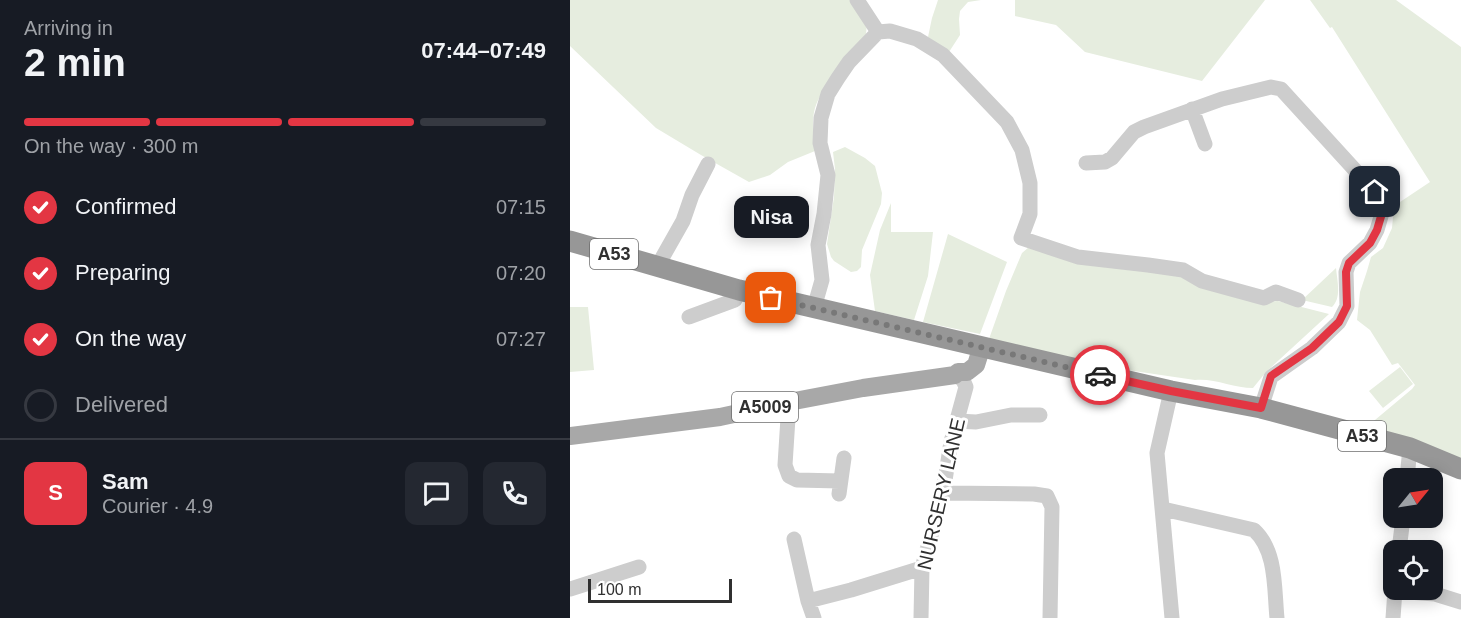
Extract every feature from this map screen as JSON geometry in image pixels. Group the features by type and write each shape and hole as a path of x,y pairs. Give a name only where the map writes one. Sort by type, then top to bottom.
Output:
{"highway":[{"name":"A53","path":"570,241 739,290 863,320 1171,391 1261,408 1410,448 1461,469"}],"main road":[{"path":"957,373 959,341"},
{"name":"A5009","path":"570,436 720,417 863,388 967,372 976,365 982,346"}],"street":[{"path":"856,0 878,32"},
{"path":"814,308 822,279 818,245 828,175 820,143 821,118 828,94 849,62 878,32 890,31 917,39 943,55 1007,122 1022,150 1030,183 1030,214 1021,238 1078,257 1183,270 1202,281 1252,295 1264,298 1276,292 1298,300"},
{"path":"1086,164 1105,162 1134,132 1144,127 1222,99 1271,87 1281,89 1375,192 1382,213 1370,243 1349,263 1346,272 1347,306 1339,322 1312,348 1271,376 1261,408"},
{"path":"1192,109 1205,144"},
{"path":"657,267 683,221 692,195 708,171"},
{"path":"689,317 735,300 739,290"},
{"name":"NURSERY LANE","path":"921,618 922,568 943,493 951,442 966,387 957,373"},
{"path":"1171,391 1157,453 1172,618"},
{"path":"789,402 785,465 789,476 797,480 840,487 844,458"},
{"path":"957,421 976,423 1011,416 1040,415"},
{"path":"1408,468 1410,448"},
{"path":"943,493 1047,496 1053,507 1050,618"},
{"path":"1163,508 1254,530 1261,536 1271,559 1277,618"},
{"path":"794,539 814,618"},
{"path":"570,589 639,567"},
{"path":"808,601 922,568"},
{"path":"1443,596 1461,602"},
{"path":"1393,618 1394,600"}],"shaded area":[{"path":"570,0 852,0 867,23 866,34 830,80 815,108 813,130 815,151 788,162 770,175 749,182 656,128 570,46"},
{"path":"938,0 981,0 968,2 960,11 960,35 949,52 928,37"},
{"path":"1015,0 1265,0 1202,81 1085,52 1056,25 1015,16"},
{"path":"1310,0 1396,0 1461,47 1461,459 1363,430 1415,385 1398,363 1392,365 1370,330 1357,320 1360,292 1371,257 1383,248 1392,228 1394,206 1430,182 1332,27 1330,28"},
{"path":"845,147 875,166 882,193 881,204 862,250 861,267 851,272 834,261 827,244 834,197 833,152"},
{"path":"891,203 891,232 933,232 928,276 914,320 875,311 870,275 880,230"},
{"path":"948,234 1007,262 980,334 923,322"},
{"path":"1029,247 1182,273 1261,302 1278,301 1329,314 1266,372 1253,388 1093,365 989,339 1022,253"},
{"path":"1336,268 1338,294 1332,307 1302,300"},
{"path":"570,307 588,307 594,370 570,372"},
{"path":"1400,367 1413,384 1383,408 1369,391"}],"way so far":[{"path":"771,298 1100,375"}],"place":[{"name":"Nisa","path":"771,298"}],"route":[{"path":"1100,375 1261,408 1271,376 1312,348 1339,322 1347,306 1346,272 1349,263 1370,243 1382,213 1375,192"}]}
